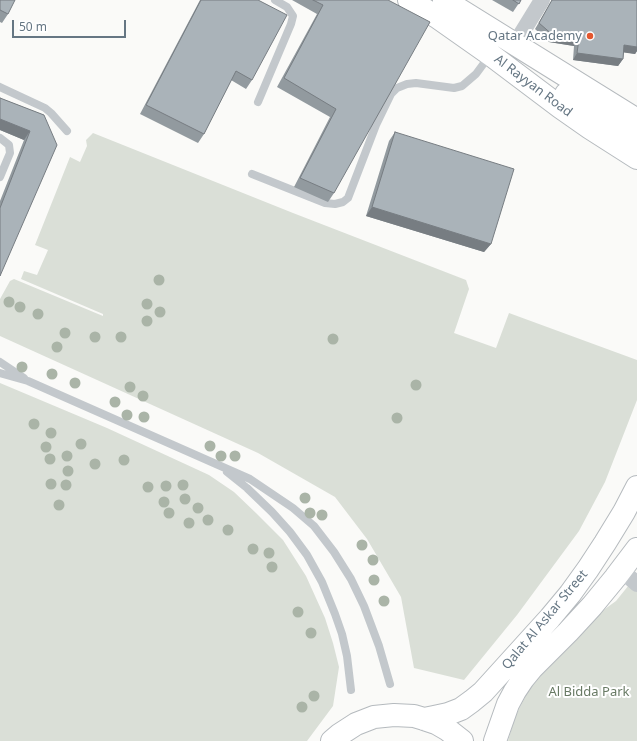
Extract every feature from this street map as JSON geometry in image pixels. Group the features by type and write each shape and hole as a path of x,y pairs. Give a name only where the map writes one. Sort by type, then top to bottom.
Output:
{"main road":[{"name":"Al Rayyan Road","path":"409,0 438,17 491,54 560,107 637,158"},
{"name":"Al Rayyan Road","path":"444,0 637,120"},
{"path":"491,54 510,60 528,69 637,140"},
{"path":"612,105 637,100"},
{"name":"Qalat Al Askar Street","path":"424,719 434,718 461,709 483,692 550,618 574,588 605,543 637,487"},
{"name":"Qalat Al Askar Street","path":"495,741 508,704 523,679 592,606 629,577 637,549"},
{"path":"332,741 347,729 360,722 394,715 414,716 436,723 462,741"}],"street":[{"path":"515,44 542,0"}],"lane":[{"path":"258,102 293,16 287,7 274,0"},
{"path":"252,174 325,203 335,204 343,202 348,198 376,125 391,94 397,88 407,84 416,83 454,88 462,86 476,74 491,54"},
{"path":"0,87 45,108 67,131"},
{"path":"0,138 9,145 10,153 0,177"},
{"path":"0,362 28,381"},
{"path":"0,373 28,381 250,479 293,508 314,526 334,552 351,579 364,606 379,646 390,684"},
{"path":"221,466 248,488 272,512 290,532 307,555 322,582 342,634 347,656 351,690"}],"green space":[{"path":"93,133 466,280 469,289 454,333 496,348 509,313 637,360 637,400 605,482 579,531 517,615 464,680 414,668 401,597 367,539 335,497 258,453 0,336 0,299 10,281 14,279 103,316 103,314 21,279 24,271 37,275 48,250 35,245 70,157 80,162 87,146 86,140"},
{"path":"0,383 107,428 209,475 234,492 283,540 306,576 325,618 339,667 333,706 307,741 0,741"},
{"name":"Al Bidda Park","path":"637,575 637,741 508,741 516,715 532,683 587,622 616,601"}],"building":[{"path":"0,0 15,0 8,14 0,10"},
{"path":"201,0 258,0 287,15 252,80 236,71 204,134 146,105"},
{"path":"313,0 388,0 430,22 334,193 300,178 336,109 284,78 323,5"},
{"path":"513,0 521,0 519,4"},
{"name":"Qatar Academy","path":"552,0 637,0 637,47 624,45 623,59 577,53 579,39 554,36 539,23"},
{"path":"0,98 44,115 57,145 0,276 0,208 30,131 0,119"},
{"path":"395,132 514,169 491,244 372,207"}],"place":[{"name":"Qatar Academy","path":"590,36"}]}
